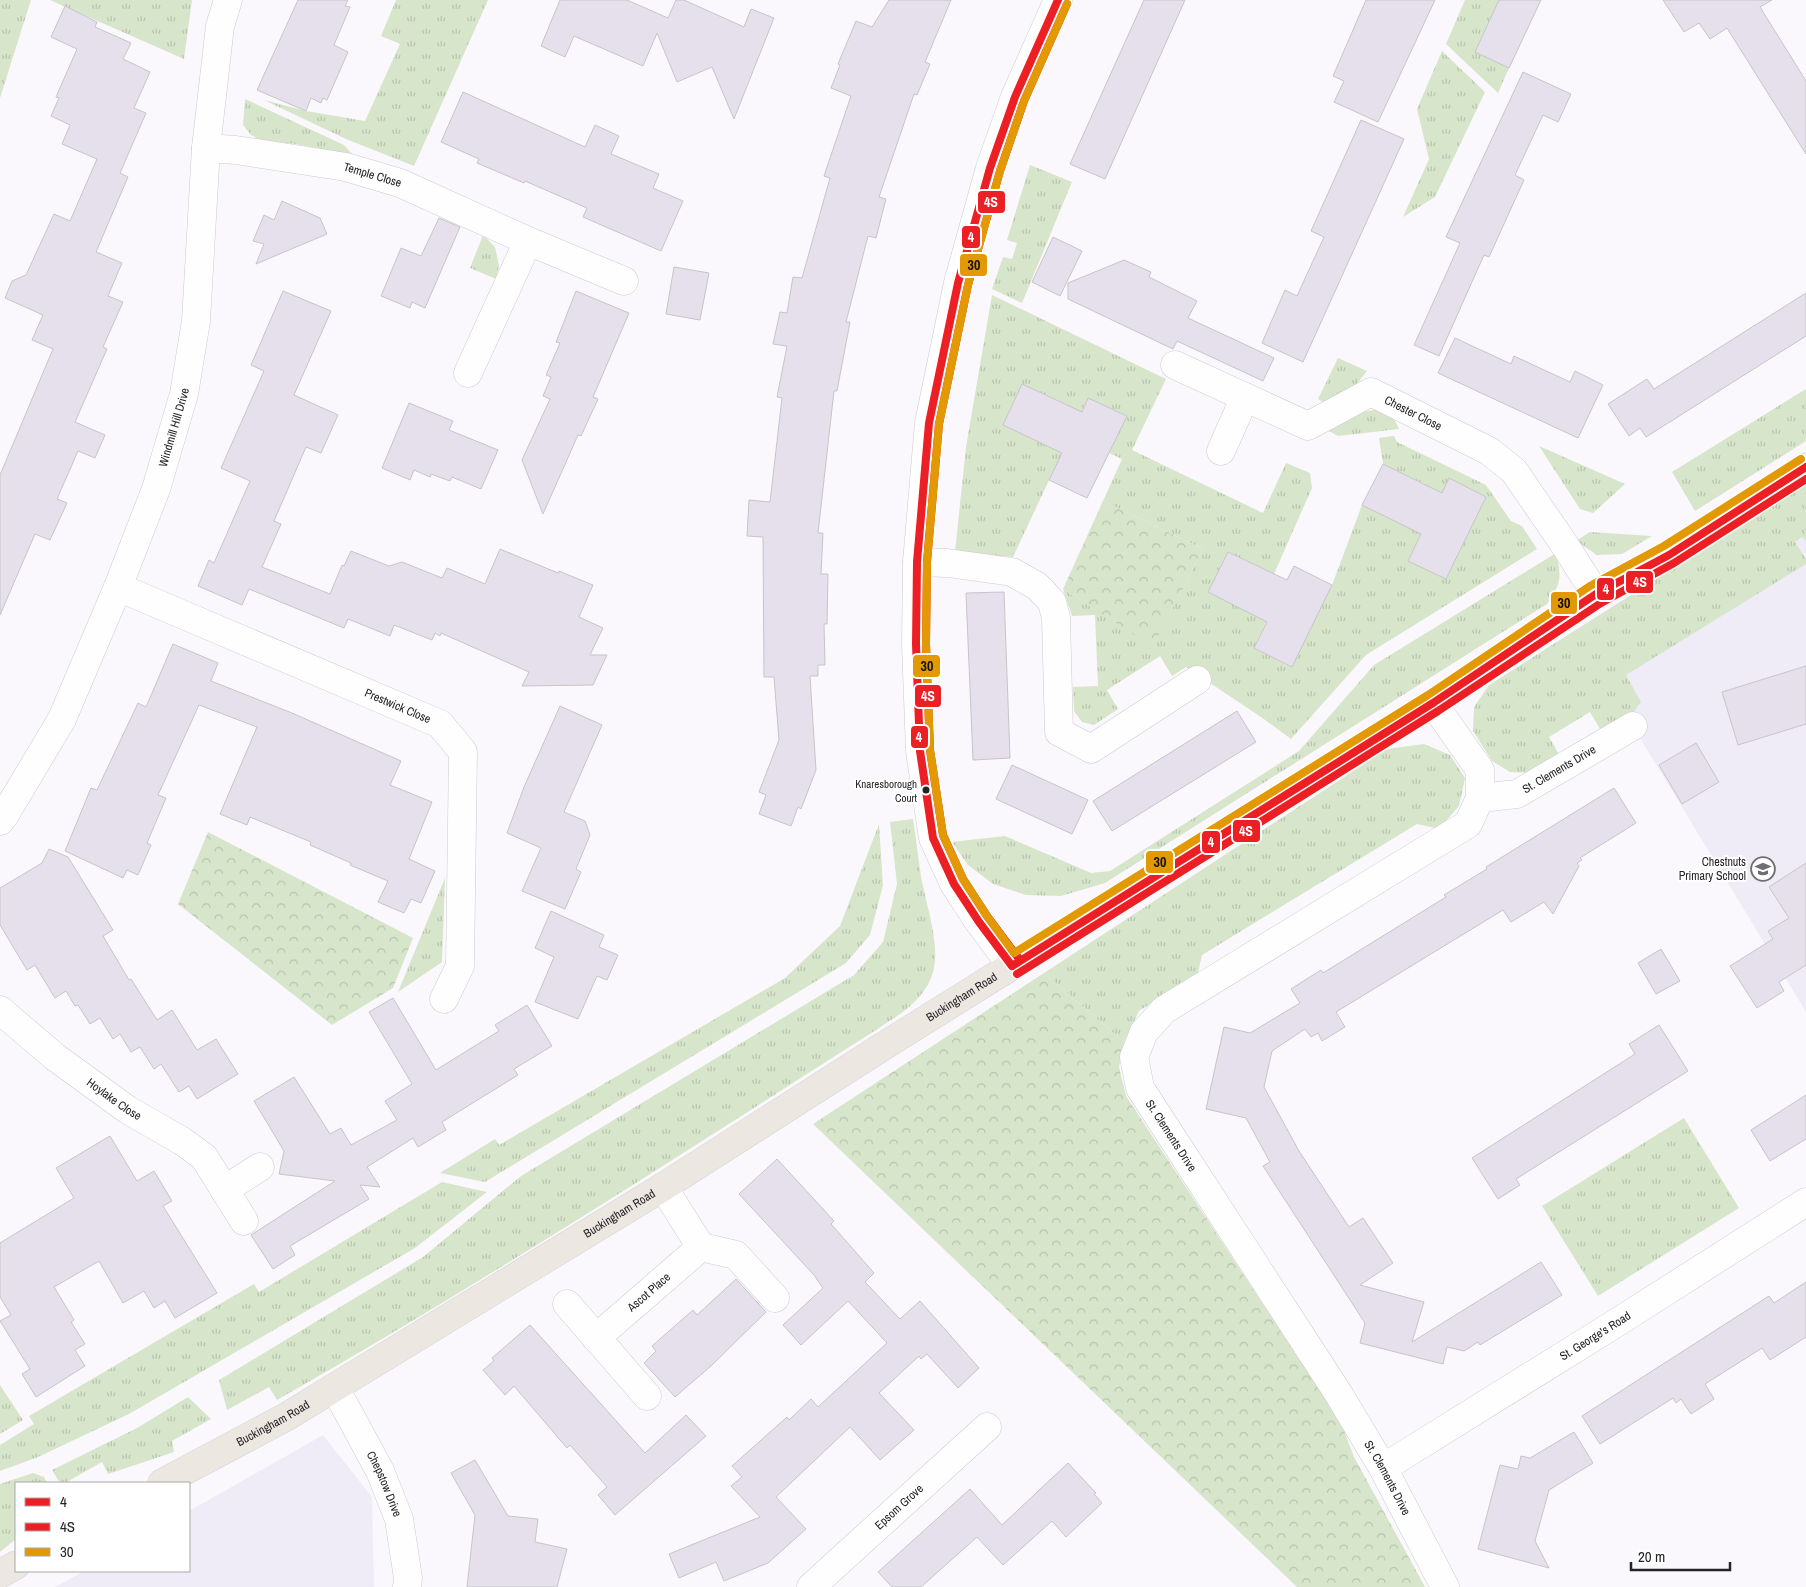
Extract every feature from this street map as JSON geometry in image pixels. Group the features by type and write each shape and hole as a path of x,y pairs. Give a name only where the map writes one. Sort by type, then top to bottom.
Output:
{"main road":[{"name":"Buckingham Road","path":"174,1477 286,1417 335,1388 663,1187 890,1042 1433,703 1596,594 1669,555 1806,467"},
{"path":"0,1574 15,1566"}],"street":[{"name":"Windmill Hill Drive","path":"0,821 62,718 118,588 156,489 184,394 196,321 206,148 220,26 228,0"},
{"path":"1012,966 979,922 954,884 933,838 920,751 916,644 917,562 929,423 958,283 990,168 1015,97 1058,0"},
{"name":"Temple Close","path":"206,148 236,150 346,166 400,182 528,241 624,281"},
{"path":"468,373 528,241"},
{"name":"Chester Close","path":"1175,365 1308,426 1371,392 1489,451 1514,471 1596,594"},
{"path":"1221,451 1245,397"},
{"path":"917,562 948,563 1012,572 1037,586 1052,602 1056,618 1059,732 1090,749 1197,680"},
{"name":"Prestwick Close","path":"118,588 440,724 462,752 460,966 444,999"},
{"name":"St. Clements Drive","path":"1433,703 1480,770 1480,798 1468,824 1164,1010 1144,1032 1134,1057 1140,1088 1338,1393 1383,1468 1445,1587"},
{"name":"St. Clements Drive","path":"1480,798 1517,794 1633,726"},
{"name":"Hoylake Close","path":"0,1010 63,1063 128,1110 182,1141 204,1157 244,1221"},
{"path":"224,1190 260,1167"},
{"path":"663,1187 701,1247 736,1254 775,1298"},
{"name":"St. George's Road","path":"1383,1468 1806,1202"},
{"name":"Ascot Place","path":"596,1338 701,1247"},
{"path":"567,1304 647,1396"},
{"name":"Chepstow Drive","path":"335,1388 380,1471 399,1520 408,1578 407,1587"},
{"name":"Epsom Grove","path":"811,1587 987,1427"}],"shaded area":[{"name":"Chestnuts Primary School","path":"1806,534 1806,1012 1597,667"},
{"path":"323,1435 372,1497 374,1587 55,1587 82,1572 190,1572 190,1510"}],"green space":[{"path":"0,0 31,0 0,98"},
{"path":"50,0 192,0 184,59"},
{"path":"396,0 488,0 414,166 346,139 264,100 306,111 365,121 400,44 381,36"},
{"path":"1465,0 1499,0 1475,52 1509,68 1498,93 1446,44"},
{"path":"1442,51 1485,92 1435,197 1403,217 1429,159 1417,109"},
{"path":"245,99 344,145 354,156 296,144 262,141 251,135 243,125"},
{"path":"1030,165 1072,182 1022,303 992,289 1003,257 1012,259 1017,243 1007,240"},
{"path":"483,235 495,247 499,266 496,279 470,268"},
{"path":"992,295 1166,379 1132,450 1263,513 1286,463 1310,473 1312,488 1274,574 1228,552 1208,592 1253,615 1271,612 1254,648 1291,667 1332,585 1362,505 1426,525 1408,561 1446,579 1486,497 1449,479 1432,513 1419,506 1425,484 1383,464 1379,438 1394,436 1397,442 1486,485 1511,521 1522,526 1537,549 1366,655 1291,739 1186,667 1172,676 1160,656 1107,690 1118,709 1094,725 1082,722 1074,711 1073,687 1098,686 1095,615 1072,616 1063,589 1153,646 1203,549 1103,501 1122,459 1109,453 1126,415 1088,398 1072,432 1068,405 1022,384 1003,425 1048,446 1066,444 1013,557 955,552 966,447"},
{"path":"1338,358 1367,371 1351,391 1328,405 1318,399"},
{"path":"1806,389 1806,441 1695,511 1672,472"},
{"path":"1375,410 1394,419 1399,429 1338,436 1329,431 1350,416"},
{"path":"1539,446 1625,484 1593,513 1580,509"},
{"path":"1806,484 1806,541 1802,537 1795,542 1806,559 1806,564 1626,675 1641,702 1629,718 1603,734 1590,712 1549,737 1561,758 1534,773 1510,772 1492,761 1473,731 1474,707 1489,685"},
{"path":"1103,501 1203,549 1153,647 1063,589"},
{"path":"1590,532 1652,536 1622,554 1597,555 1576,541"},
{"path":"1556,553 1559,580 1547,604 1105,883 1061,896 1026,895 993,884 968,865 952,842 1005,836 1091,873 1110,871 1299,751 1374,665"},
{"path":"1424,744 1450,755 1465,778 1459,806 1439,829 1417,824 1202,955 1198,973 1139,1011 1124,1042 1044,973 1387,749"},
{"path":"913,819 935,954 931,978 927,987 915,1002 876,1030 579,1219 429,1311 277,1400 269,1387 227,1410 219,1380 423,1257 521,1176 854,975 883,942 897,884 890,822"},
{"path":"879,824 883,885 870,935 846,963 485,1182 440,1173 495,1139 499,1145 785,978 840,926"},
{"path":"208,832 413,938 393,988 332,1025 178,904"},
{"path":"445,878 442,962 398,992"},
{"path":"1044,973 1124,1042 1119,1067 1126,1096 1341,1423 1354,1457 1425,1587 1297,1587 813,1124"},
{"path":"1684,1118 1739,1208 1598,1296 1542,1206"},
{"path":"442,1182 487,1192 415,1248 129,1414 38,1457 0,1471 0,1445 34,1424 29,1416 254,1284 259,1292"},
{"path":"0,1385 23,1420 0,1434"},
{"path":"188,1397 211,1419 172,1441 174,1452 108,1474 102,1462 67,1482 59,1482 52,1470 137,1428"},
{"path":"33,1473 44,1477 46,1482 15,1482 15,1540 0,1552 0,1484"}],"building":[{"path":"298,0 348,0 345,6 350,7 334,45 348,52 327,100 323,98 321,103 311,98 306,111 257,90"},
{"path":"560,0 627,0 668,18 676,0 684,0 744,27 751,9 774,18 734,119 712,67 677,82 657,33 643,66 574,36 565,57 541,46"},
{"path":"889,0 951,0 925,62 930,64 917,95 914,94 879,197 886,199 876,238 868,236 846,322 850,322 837,391 834,391 818,533 823,533 821,574 828,574 827,624 824,624 825,665 818,665 818,676 810,676 816,770 801,809 798,807 791,826 759,814 766,795 759,792 779,740 774,677 764,677 763,537 747,536 749,500 770,502 782,398 777,397 787,346 773,344 780,312 787,313 793,277 802,278 830,178 824,176 851,96 831,88 840,65 838,64 856,21 872,27"},
{"path":"1144,0 1185,0 1105,179 1070,164"},
{"path":"1366,0 1435,0 1378,122 1334,102 1344,81 1333,76"},
{"path":"1499,0 1541,0 1509,68 1475,52"},
{"path":"1663,0 1772,0 1760,7 1806,81 1806,154 1727,28 1710,39 1699,23 1684,32"},
{"path":"65,6 97,22 95,27 131,43 123,59 150,72 134,108 146,113 120,173 128,177 96,252 122,263 108,296 123,302 103,347 107,349 75,422 105,435 95,458 78,451 57,499 67,503 50,540 35,534 0,615 0,475 53,349 32,340 43,315 5,298 12,281 26,275 54,214 70,221 97,159 62,144 70,125 51,116 59,98 56,97 77,49 51,37"},
{"path":"1523,72 1571,94 1558,122 1543,115 1515,175 1524,180 1489,257 1484,255 1439,356 1414,345 1460,243 1446,237"},
{"path":"463,92 585,147 595,125 619,136 611,154 659,174 653,188 683,201 661,251 583,217 587,208 525,181 524,183 477,163 479,159 441,142"},
{"path":"1361,120 1404,139 1303,362 1262,343 1285,290 1297,296 1324,237 1311,231"},
{"path":"282,201 320,218 327,234 256,264 264,244 253,241 264,215 274,220"},
{"path":"439,218 460,227 425,308 412,302 410,308 381,296 401,248 421,256"},
{"path":"1053,237 1082,251 1060,296 1032,282"},
{"path":"1124,260 1151,272 1149,277 1197,301 1188,318 1274,358 1263,381 1177,341 1173,349 1068,299 1068,283"},
{"path":"674,267 709,273 700,320 666,314"},
{"path":"283,291 331,311 294,395 338,415 321,453 306,447 274,521 281,524 262,567 330,594 342,565 344,566 351,551 389,566 402,562 442,578 447,568 485,584 500,549 593,585 579,617 603,628 590,655 607,655 593,685 522,686 529,672 441,633 440,636 435,633 432,640 394,625 390,636 348,619 344,628 249,589 242,605 198,586 209,560 214,563 250,481 221,468 264,371 251,365"},
{"path":"576,291 629,313 593,397 598,399 581,436 578,435 543,514 522,460 550,399 543,396 551,377 546,375 560,343 556,342"},
{"path":"1806,293 1806,336 1646,437 1640,428 1629,436 1608,404 1647,379 1654,389"},
{"path":"1455,338 1511,364 1514,356 1570,382 1575,371 1603,385 1578,438 1438,373"},
{"path":"1022,384 1082,412 1088,398 1127,416 1087,498 1049,480 1062,453 1003,425"},
{"path":"409,403 453,421 449,430 498,450 481,489 452,477 450,481 431,474 430,477 414,470 410,480 382,468"},
{"path":"1383,464 1442,493 1449,478 1486,497 1446,579 1408,561 1421,534 1362,505"},
{"path":"1228,552 1287,580 1294,566 1332,585 1292,667 1254,648 1267,622 1208,592"},
{"path":"1004,592 1010,758 973,760 966,593"},
{"path":"173,644 218,663 211,681 292,713 401,761 390,785 432,802 409,859 435,871 421,903 411,899 404,913 378,902 388,881 310,845 311,842 250,817 247,825 220,814 257,727 199,705 158,795 166,798 147,843 151,845 138,875 127,870 123,878 65,851 91,788 97,790 138,703 146,707"},
{"path":"1806,666 1806,724 1738,745 1722,692"},
{"path":"560,706 602,725 564,812 585,821 590,835 576,869 581,872 565,909 522,891 541,848 507,833 524,787"},
{"path":"1237,711 1256,742 1112,831 1093,801"},
{"path":"1696,743 1719,782 1682,804 1659,765"},
{"path":"1012,765 1088,800 1072,834 996,799"},
{"path":"1614,788 1636,823 1580,858 1582,860 1577,863 1579,866 1553,914 1544,902 1511,922 1503,910 1336,1012 1345,1027 1322,1041 1318,1033 1311,1037 1305,1029 1272,1051 1264,1087 1299,1151 1349,1227 1363,1218 1393,1263 1360,1285 1424,1302 1412,1342 1541,1262 1562,1295 1480,1345 1478,1342 1464,1351 1447,1347 1443,1364 1360,1343 1365,1323 1263,1166 1270,1162 1246,1118 1206,1109 1224,1027 1250,1033 1300,1003 1291,989 1321,970 1323,973 1446,897 1444,895 1487,869 1486,867"},
{"path":"49,849 68,857 113,930 103,936 129,980 131,979 157,1020 172,1010 197,1050 216,1039 238,1074 197,1099 189,1086 179,1092 161,1064 154,1069 140,1047 131,1052 120,1034 113,1039 100,1018 90,1024 78,1005 75,1006 66,991 55,998 35,965 27,970 0,925 0,888 42,863"},
{"path":"1806,863 1806,965 1779,982 1784,991 1757,1008 1730,966 1773,939 1768,931 1789,918 1769,887"},
{"path":"551,911 604,935 599,947 618,955 607,980 597,976 578,1019 535,1002 554,957 535,948"},
{"path":"1661,949 1680,981 1656,994 1638,963"},
{"path":"393,998 436,1070 499,1031 495,1025 527,1005 552,1046 514,1069 518,1075 442,1122 446,1130 418,1147 413,1138 367,1167 380,1187 360,1185 369,1199 290,1246 295,1255 273,1269 251,1235 335,1181 279,1174 284,1151 254,1101 294,1077 330,1134 341,1128 351,1145 397,1120 385,1101 412,1084 369,1012"},
{"path":"1659,1025 1688,1071 1516,1179 1520,1185 1498,1199 1472,1158 1635,1054 1629,1044"},
{"path":"1806,1095 1806,1139 1770,1161 1751,1130"},
{"path":"110,1136 137,1181 154,1171 172,1201 163,1206 217,1293 175,1318 165,1301 154,1308 144,1291 123,1303 99,1261 54,1287 74,1320 71,1322 85,1344 75,1350 85,1366 36,1397 22,1374 30,1369 0,1321 11,1315 0,1297 0,1243 74,1198 56,1168"},
{"path":"777,1159 834,1221 831,1224 874,1273 865,1282 900,1319 920,1301 979,1368 958,1388 927,1354 921,1359 919,1356 879,1393 914,1430 880,1460 850,1427 776,1497 806,1529 768,1563 724,1581 716,1562 679,1578 669,1554 760,1517 731,1486 742,1477 732,1466 787,1417 789,1420 811,1399 818,1407 887,1343 848,1301 801,1345 783,1325 823,1288 814,1275 739,1194"},
{"path":"736,1279 766,1312 711,1366 675,1397 644,1363 656,1351 652,1346 693,1310 697,1315"},
{"path":"1806,1282 1806,1337 1770,1360 1762,1348 1705,1384 1714,1399 1691,1414 1681,1399 1676,1403 1673,1398 1600,1444 1582,1416 1769,1296 1774,1303"},
{"path":"530,1325 645,1453 686,1415 706,1436 615,1515 598,1495 607,1487 570,1445 567,1448 514,1386 505,1395 483,1370 494,1361 492,1358"},
{"path":"1574,1432 1593,1463 1549,1490 1535,1541 1549,1568 1478,1549 1500,1465 1518,1469 1521,1456 1530,1458"},
{"path":"475,1460 508,1516 538,1519 535,1542 567,1549 557,1587 467,1587 475,1515 451,1473"},
{"path":"1068,1463 1096,1493 1094,1494 1102,1503 1066,1537 1052,1521 1003,1565 977,1537 921,1587 892,1587 878,1572 970,1489 1002,1525"}],"transit line":[{"name":"4","path":"1012,966 979,922 954,884 933,838 920,751 916,644 917,562 929,423 958,283 990,168 1015,97 1058,0"},
{"name":"4S","path":"1020,960 987,916 963,879 943,835 930,750 926,644 927,562 939,424 968,285 1000,171 1024,101 1067,4"},
{"name":"30","path":"1067,4 1024,101 1000,171 968,285 939,424 927,562 926,644 930,750 943,835 963,879 1014,953 1428,695 1590,586 1664,546 1801,459"},
{"name":"4","path":"1012,966 1433,703 1596,594 1669,555 1806,467"},
{"name":"4S","path":"1017,974 1438,711 1601,603 1674,563 1806,479"}],"place":[{"name":"Knaresborough Court","path":"926,790"},
{"name":"Chestnuts Primary School","path":"1763,869"}]}
